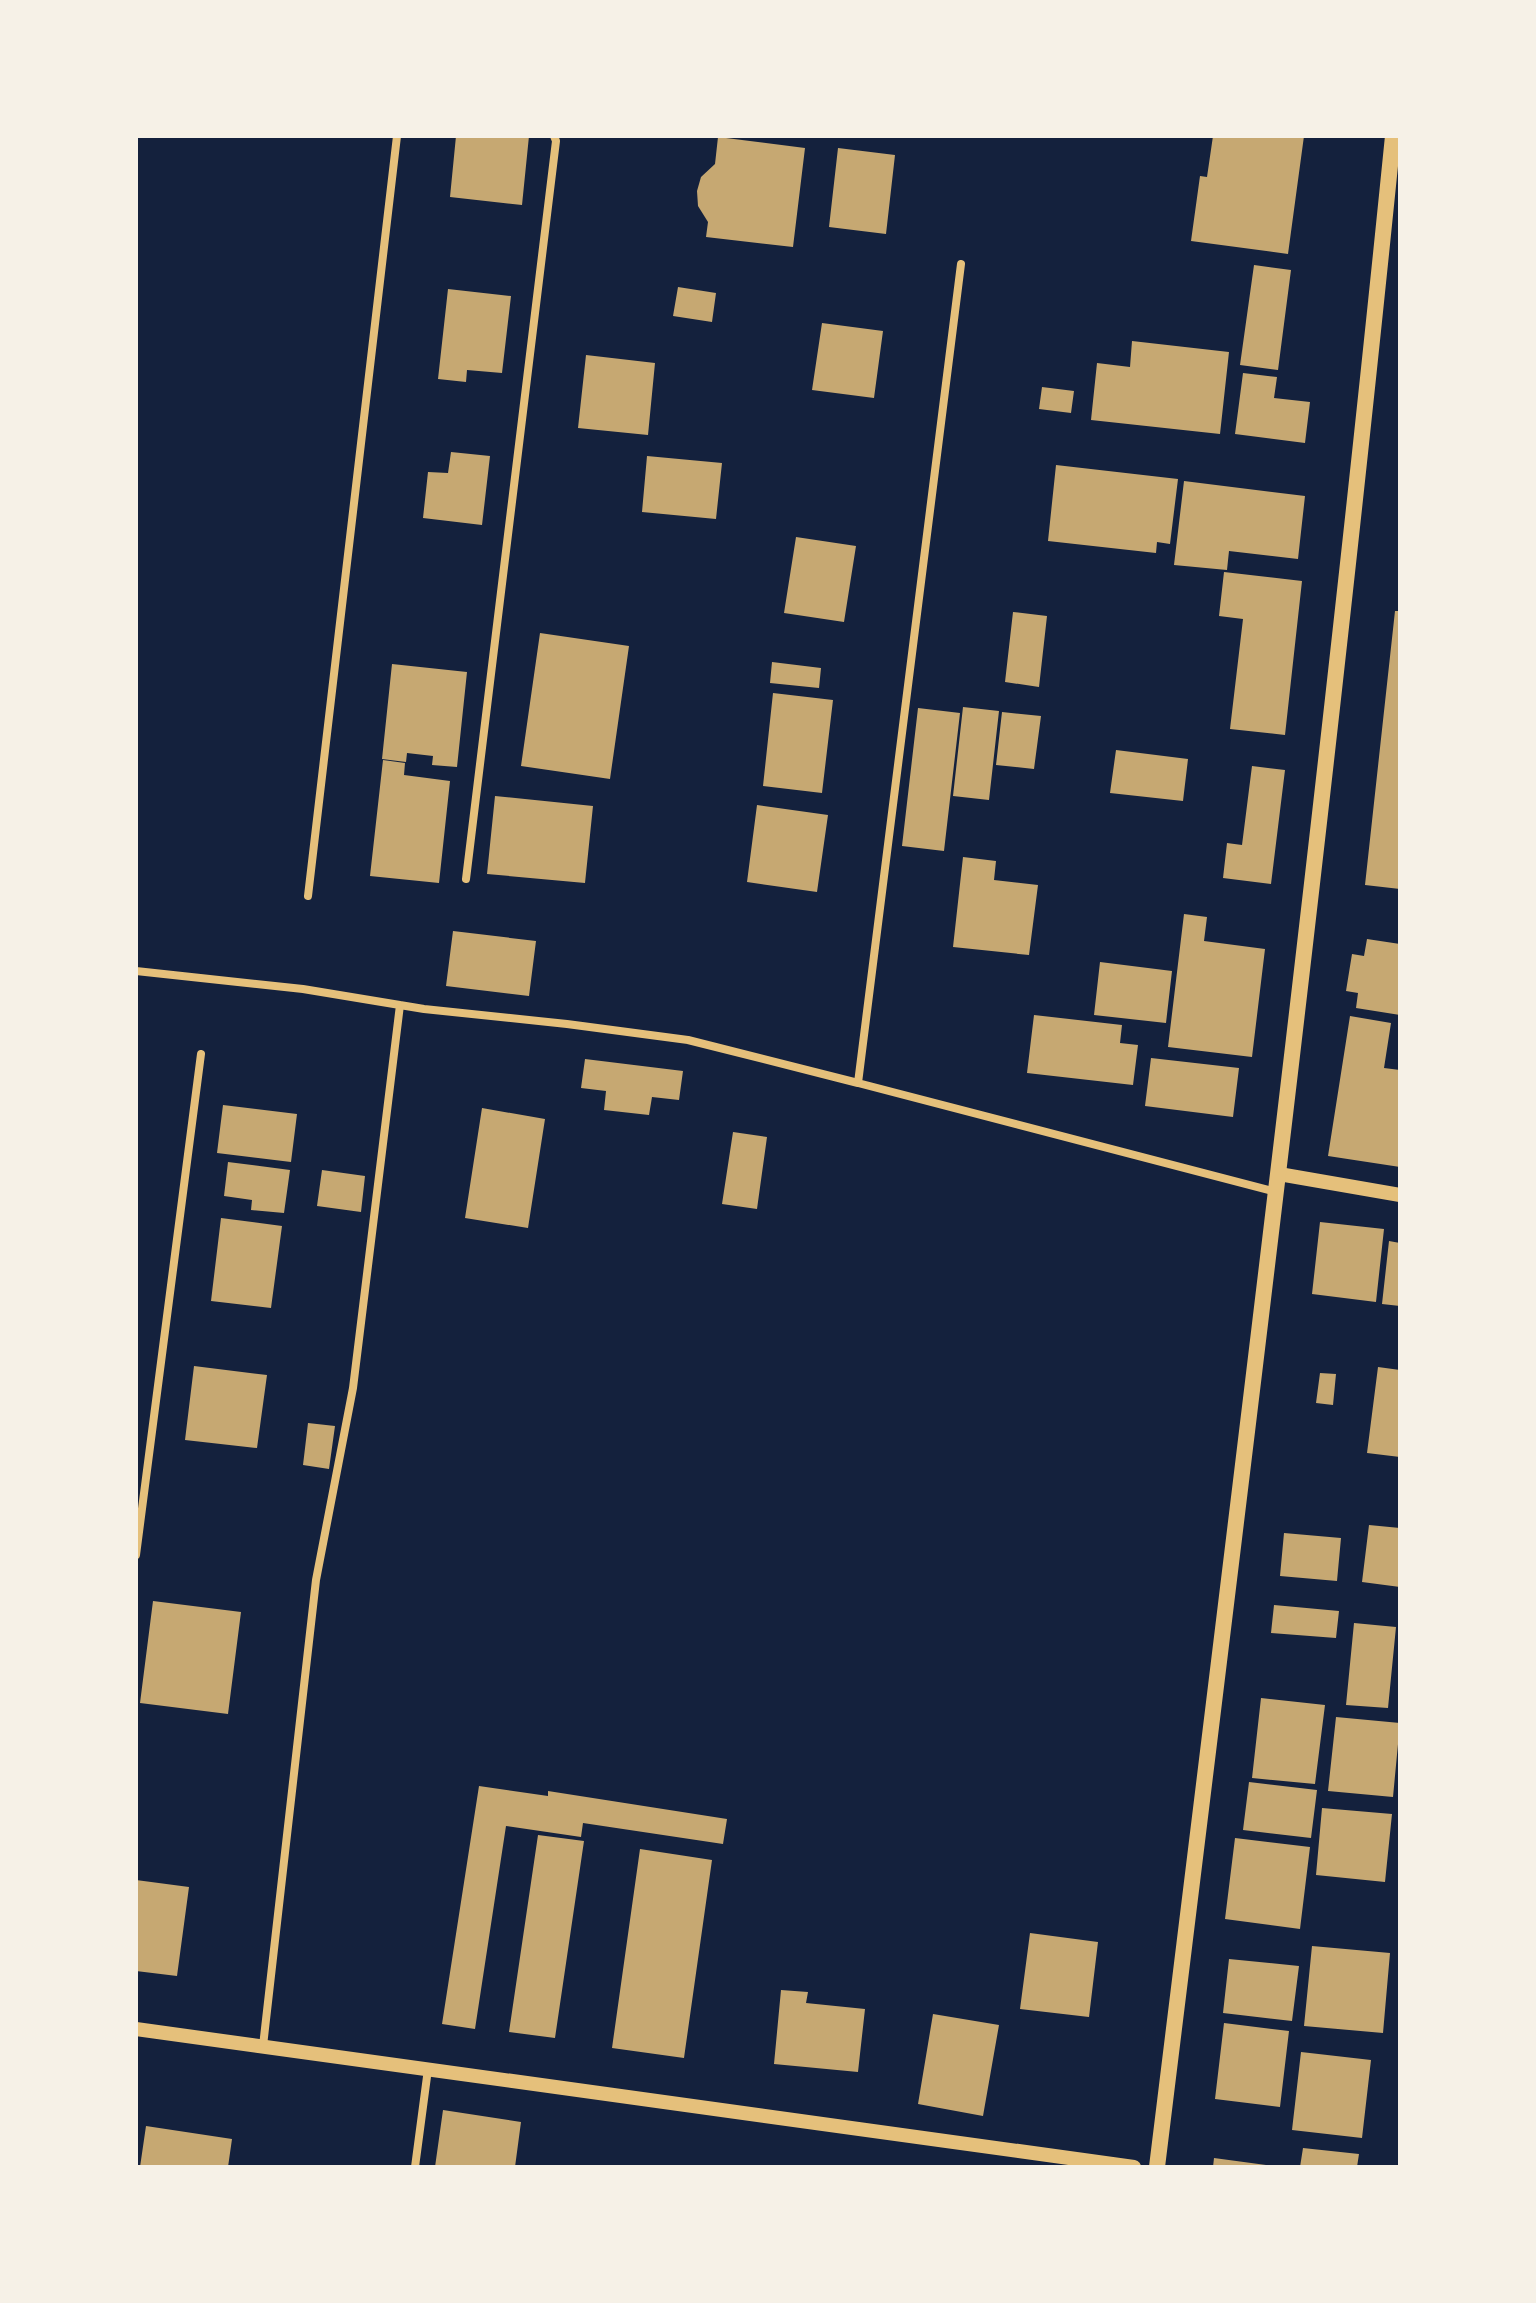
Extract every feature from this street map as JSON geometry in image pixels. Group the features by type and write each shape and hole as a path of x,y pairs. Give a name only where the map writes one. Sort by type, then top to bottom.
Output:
{"main road":[{"path":"1157,2167 1279,1174 1363,439 1393,136"}],"street":[{"path":"308,896 397,136"},
{"path":"466,879 556,141 554,136"},
{"path":"858,1083 961,264"},
{"path":"136,971 303,989 400,1005 688,1040 1276,1192"},
{"path":"263,2046 316,1580 353,1388 400,1005"},
{"path":"136,1555 201,1054"},
{"path":"1279,1174 1400,1195"},
{"path":"136,2029 1134,2167"},
{"path":"415,2167 428,2069"}],"building":[{"path":"456,136 529,136 522,205 450,197"},
{"path":"1213,136 1304,136 1288,254 1191,241 1200,176 1207,177"},
{"path":"718,137 805,148 793,247 706,237 708,222 698,206 697,191 701,177 715,164"},
{"path":"838,148 895,155 886,234 829,227"},
{"path":"1254,265 1291,270 1278,370 1240,365"},
{"path":"678,287 716,293 712,322 673,316"},
{"path":"448,289 511,296 502,373 467,370 466,382 438,379"},
{"path":"822,323 883,331 874,398 812,390"},
{"path":"1132,341 1229,352 1220,434 1091,420 1097,363 1130,367"},
{"path":"586,355 655,363 648,435 578,428"},
{"path":"1243,373 1277,377 1274,398 1310,402 1305,443 1235,434"},
{"path":"1042,387 1074,391 1071,413 1039,409"},
{"path":"451,452 490,456 482,525 423,518 428,472 448,473"},
{"path":"647,456 722,463 716,519 642,512"},
{"path":"1056,465 1178,479 1170,544 1157,542 1156,553 1048,541"},
{"path":"1184,481 1305,496 1298,559 1229,551 1227,570 1174,565"},
{"path":"796,537 856,546 844,622 784,613"},
{"path":"1224,572 1302,581 1285,735 1230,729 1243,619 1219,616"},
{"path":"1395,611 1400,611 1400,889 1365,885"},
{"path":"1013,612 1047,616 1039,687 1005,682"},
{"path":"540,633 629,646 610,779 521,766"},
{"path":"772,662 821,668 819,688 770,683"},
{"path":"392,664 467,672 457,767 432,765 433,756 407,753 406,762 382,759"},
{"path":"773,693 833,700 822,793 763,786"},
{"path":"963,707 999,711 989,800 953,796"},
{"path":"918,708 960,713 944,851 902,846"},
{"path":"1002,712 1041,716 1034,769 996,765"},
{"path":"1116,750 1188,759 1183,801 1110,793"},
{"path":"383,760 405,763 404,775 450,781 439,883 370,876"},
{"path":"1252,766 1285,770 1271,884 1223,878 1227,843 1242,845"},
{"path":"495,796 593,806 585,883 487,874"},
{"path":"757,805 828,815 817,892 747,882"},
{"path":"963,857 996,861 994,880 1038,885 1029,955 953,947"},
{"path":"1184,914 1207,917 1204,941 1265,949 1252,1057 1168,1047"},
{"path":"453,931 536,941 529,996 446,986"},
{"path":"1367,939 1400,944 1400,1015 1356,1008 1358,993 1346,991 1352,954 1364,956"},
{"path":"1100,962 1172,971 1166,1023 1094,1015"},
{"path":"1034,1015 1122,1025 1120,1043 1138,1045 1133,1085 1027,1073"},
{"path":"1350,1016 1391,1023 1384,1068 1400,1070 1400,1167 1328,1156"},
{"path":"1151,1058 1239,1068 1233,1117 1145,1106"},
{"path":"585,1059 683,1071 679,1100 652,1097 649,1115 604,1110 606,1091 581,1088"},
{"path":"223,1105 297,1114 291,1162 217,1153"},
{"path":"482,1108 545,1119 528,1228 465,1218"},
{"path":"733,1132 767,1137 757,1209 722,1204"},
{"path":"228,1162 290,1170 284,1213 251,1210 252,1200 224,1196"},
{"path":"322,1170 365,1176 361,1212 317,1206"},
{"path":"221,1218 282,1226 271,1308 211,1301"},
{"path":"1320,1222 1384,1229 1376,1302 1312,1294"},
{"path":"1389,1241 1400,1243 1400,1306 1382,1304"},
{"path":"194,1366 267,1375 257,1448 185,1440"},
{"path":"1378,1367 1400,1370 1400,1457 1367,1453"},
{"path":"1320,1373 1336,1374 1333,1405 1316,1403"},
{"path":"308,1423 335,1426 329,1469 303,1465"},
{"path":"1369,1525 1400,1528 1400,1587 1362,1582"},
{"path":"1284,1533 1341,1538 1337,1581 1280,1576"},
{"path":"153,1601 241,1612 228,1714 140,1703"},
{"path":"1274,1605 1339,1611 1336,1638 1271,1633"},
{"path":"1354,1623 1396,1627 1388,1708 1346,1705"},
{"path":"1261,1698 1325,1705 1315,1784 1252,1778"},
{"path":"1336,1717 1400,1723 1393,1797 1328,1791"},
{"path":"1249,1782 1317,1790 1311,1838 1243,1830"},
{"path":"479,1786 548,1796 548,1791 727,1819 723,1844 583,1823 581,1837 506,1826 475,2029 442,2024"},
{"path":"1322,1808 1392,1814 1385,1882 1316,1875"},
{"path":"538,1835 584,1841 555,2038 509,2032"},
{"path":"1235,1838 1310,1847 1300,1929 1225,1919"},
{"path":"640,1849 712,1860 684,2058 612,2048"},
{"path":"136,1880 189,1887 177,1976 136,1971"},
{"path":"1030,1933 1098,1942 1089,2017 1020,2009"},
{"path":"1312,1946 1390,1953 1383,2033 1304,2026"},
{"path":"1229,1959 1299,1966 1292,2021 1223,2013"},
{"path":"781,1990 808,1992 806,2003 865,2009 858,2072 774,2064"},
{"path":"933,2014 999,2025 983,2116 918,2104"},
{"path":"1224,2023 1289,2031 1280,2107 1215,2099"},
{"path":"1301,2052 1371,2060 1362,2138 1292,2130"},
{"path":"443,2110 521,2122 515,2167 435,2167"},
{"path":"146,2126 232,2139 228,2167 140,2167"},
{"path":"1303,2148 1359,2154 1357,2167 1300,2167"},
{"path":"1214,2158 1266,2165 1266,2167 1213,2167"}]}
